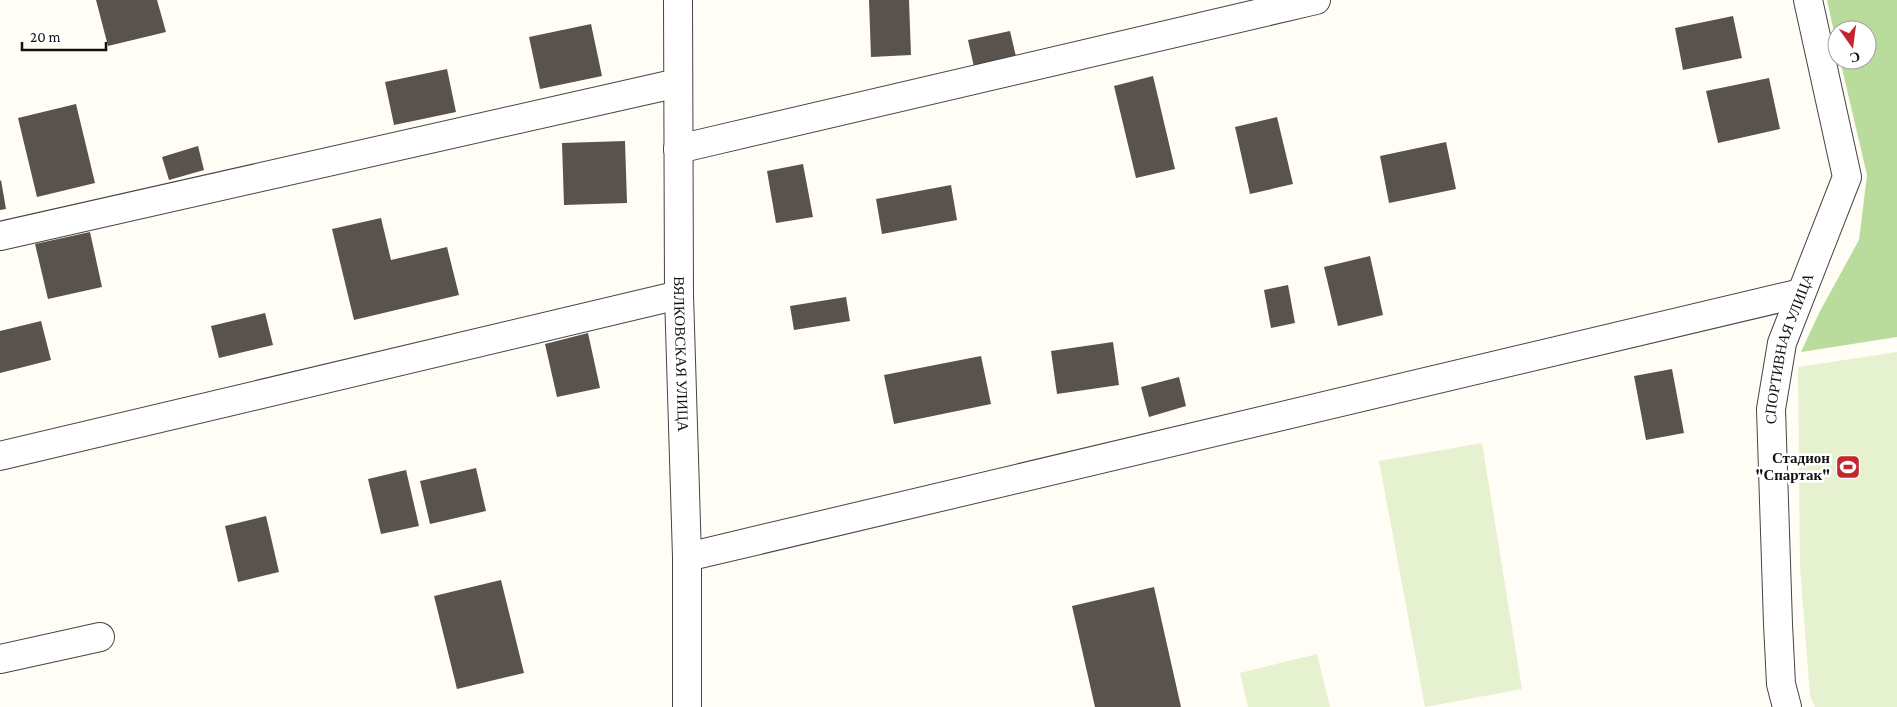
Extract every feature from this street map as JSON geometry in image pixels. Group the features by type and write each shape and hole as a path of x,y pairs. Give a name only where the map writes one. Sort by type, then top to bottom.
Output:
{"street":[{"name":"ВЯЛКОВСКАЯ УЛИЦА","path":"678,0 679,295 687,556 687,707"},
{"path":"678,149 1316,0"},
{"name":"СПОРТИВНАЯ УЛИЦА","path":"1787,707 1781,684 1771,409 1782,343 1847,177 1808,0"},
{"path":"0,236 678,83"},
{"path":"687,556 1801,293"},
{"path":"0,456 679,295"},
{"path":"0,659 100,637"}],"green space":[{"path":"1827,0 1897,0 1897,337 1801,352 1819,313 1859,240 1867,175 1842,70 1877,70 1877,20 1831,20"},
{"name":"Стадион \"Спартак\"","path":"1897,352 1897,707 1815,707 1810,696 1800,566 1798,367"},
{"path":"1482,443 1522,689 1425,707 1379,461"},
{"path":"1317,654 1330,707 1248,707 1240,673"}],"building":[{"path":"96,0 157,0 166,32 108,46"},
{"path":"869,0 909,0 911,55 871,57"},
{"path":"1733,16 1742,58 1683,70 1675,28"},
{"path":"591,24 602,76 540,89 529,37"},
{"path":"1010,31 1018,65 976,76 968,40"},
{"path":"447,69 456,112 394,125 385,82"},
{"path":"1153,76 1175,169 1136,178 1114,86"},
{"path":"1769,78 1780,129 1718,143 1706,91"},
{"path":"76,104 95,183 37,197 18,118"},
{"path":"1277,117 1293,184 1250,194 1235,127"},
{"path":"625,141 627,203 564,205 562,143"},
{"path":"1446,142 1456,189 1389,203 1380,156"},
{"path":"198,146 204,170 169,180 162,157"},
{"path":"803,164 813,217 776,223 767,171"},
{"path":"0,181 6,209 0,210"},
{"path":"951,185 957,220 882,234 876,199"},
{"path":"381,218 391,260 447,247 459,295 354,320 332,229"},
{"path":"90,232 102,287 48,299 35,244"},
{"path":"1370,256 1383,315 1338,326 1324,267"},
{"path":"1288,285 1295,323 1271,328 1264,290"},
{"path":"846,297 850,321 794,330 790,306"},
{"path":"265,313 273,345 219,358 211,326"},
{"path":"41,321 51,360 0,373 0,331"},
{"path":"588,333 600,388 557,397 545,344"},
{"path":"1113,342 1119,385 1057,394 1051,351"},
{"path":"981,356 991,404 894,424 884,375"},
{"path":"1672,369 1684,433 1646,440 1634,376"},
{"path":"1179,377 1186,406 1149,417 1141,387"},
{"path":"476,468 486,511 430,524 420,481"},
{"path":"406,470 419,526 381,534 368,479"},
{"path":"266,516 279,572 238,582 225,526"},
{"path":"501,580 524,673 457,689 434,596"},
{"path":"1154,587 1181,707 1095,707 1072,606"}],"place":[{"name":"Стадион \"Спартак\"","path":"1848,467"}]}
